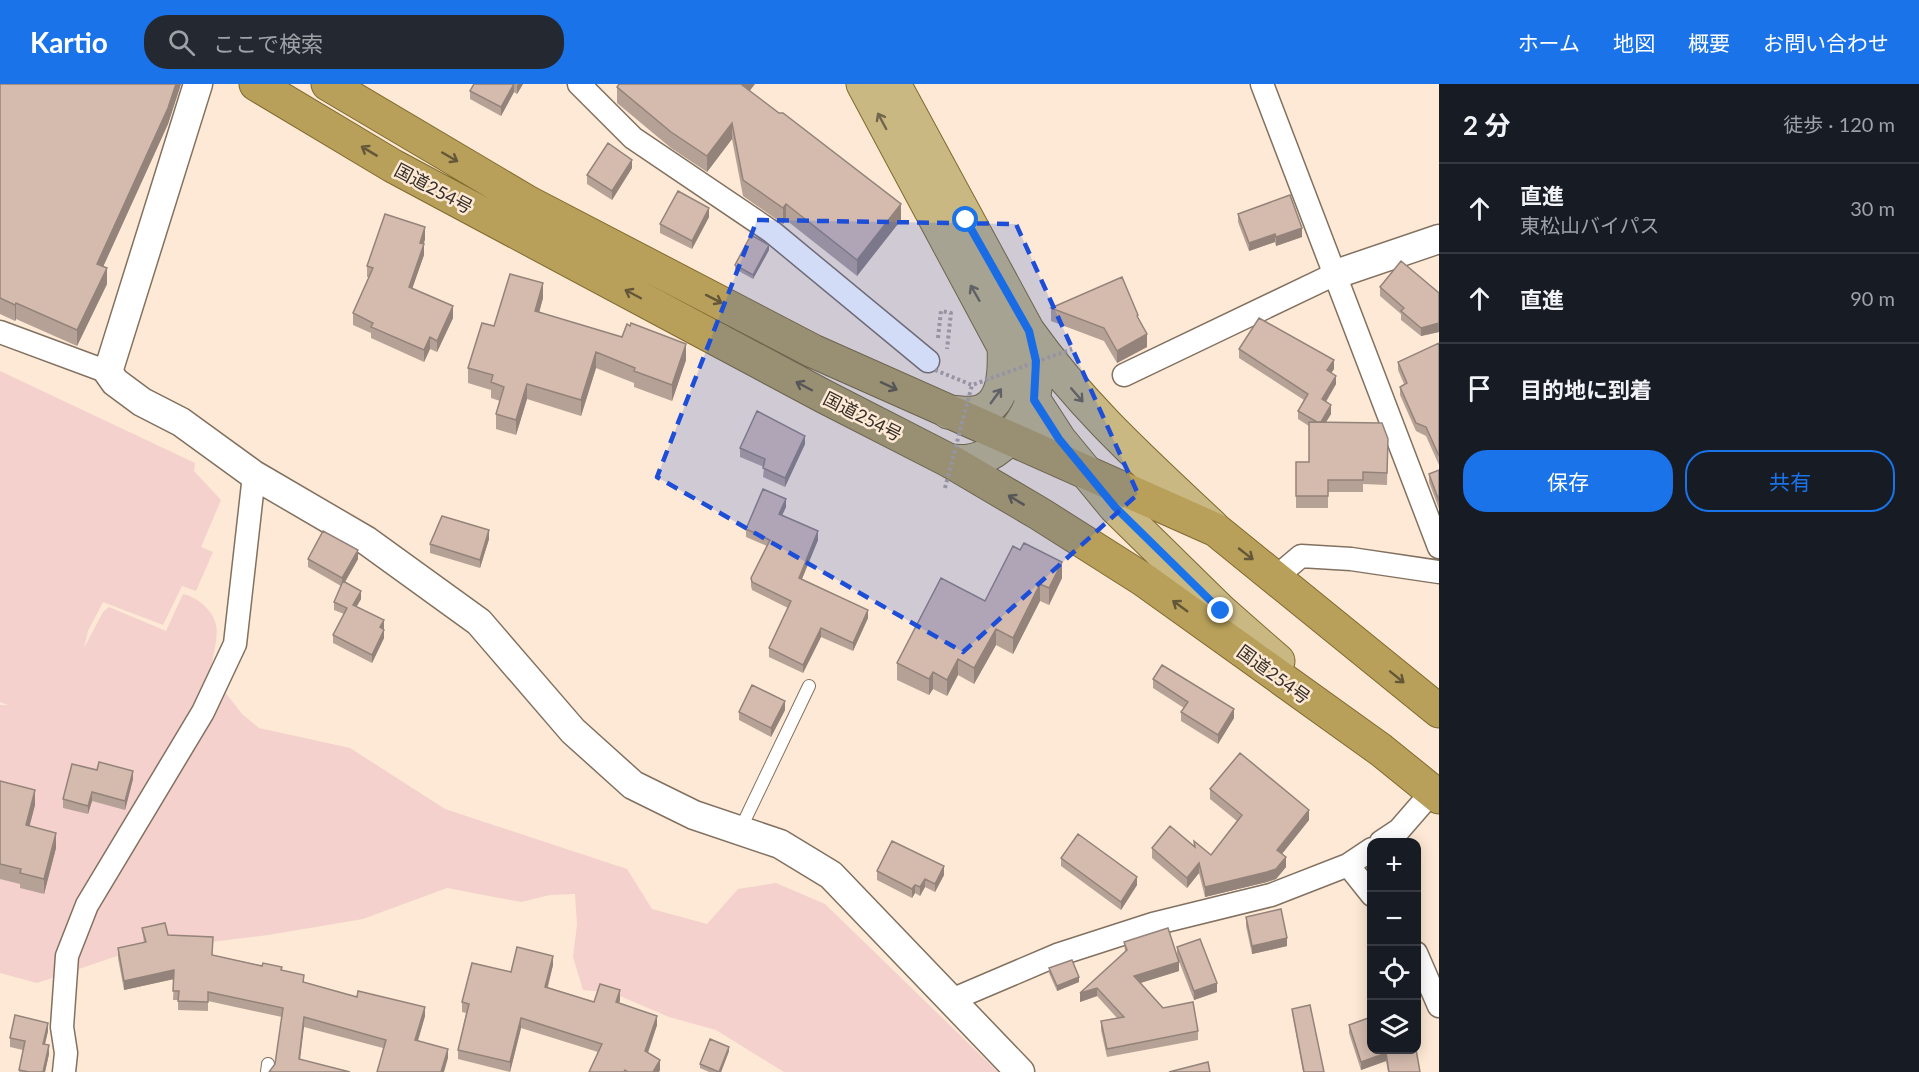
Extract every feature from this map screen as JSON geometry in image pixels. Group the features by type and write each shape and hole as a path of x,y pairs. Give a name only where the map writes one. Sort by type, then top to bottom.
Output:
{"highway":[{"name":"国道254号","path":"256,84 393,166 948,475 1144,580 1381,750 1436,795"},
{"name":"国道254号","path":"328,84 530,203 813,351 1216,530 1439,711"}],"main road":[{"path":"862,84 1016,338 1216,530"},
{"path":"894,84 1016,338 1034,400 1081,469 1115,507 1221,611 1381,750"},
{"path":"948,411 974,413 991,404 1002,389 1016,338"},
{"path":"948,475 969,461 990,453 1008,439 1034,400"}],"street":[{"path":"108,372 198,84"},
{"path":"579,84 633,138 772,232 936,359"},
{"path":"1262,84 1333,275 1439,547"},
{"path":"1124,375 1333,275 1439,239"},
{"path":"0,332 108,372 116,382 142,402 181,422 254,475 367,541 479,622 573,731 633,785 694,815 780,844 831,874 1020,1072"},
{"path":"64,1072 66,1053 62,1028 66,956 87,905 203,712 235,644 254,475"},
{"path":"1276,577 1301,556 1351,559 1439,572"},
{"path":"1387,838 1436,795"},
{"path":"950,1001 1057,955 1154,924 1271,895 1348,865 1367,852"},
{"path":"1348,865 1369,892"},
{"path":"1421,965 1439,1006"}],"lane":[{"path":"740,830 809,686"}],"path":[{"path":"941,311 951,313 936,359 941,311"},
{"path":"972,385 1072,349"},
{"path":"936,359 972,385"},
{"path":"948,475 972,385"}],"highlighted area":[{"path":"757,220 1016,224 1138,494 963,652 657,477"}],"shaded area":[{"path":"0,371 195,463 194,471 221,500 201,547 213,552 196,591 182,586 163,625 103,602 88,631 84,648 103,612 109,607 166,631 183,594 194,598 212,614 217,629 210,673 242,714 259,728 350,748 445,809 627,869 652,909 707,924 738,889 776,883 825,904 998,1072 784,1072 716,1030 669,1017 613,993 583,990 573,957 577,925 575,894 550,895 521,902 447,888 363,919 268,935 129,952 37,983 0,973 0,705 8,705 0,702"}],"building":[{"path":"0,84 176,84 168,108 97,264 107,268 77,330 0,298"},
{"path":"474,84 514,84 501,107 470,91"},
{"path":"619,84 742,84 901,204 857,260 786,204 783,208 743,180 732,123 707,156 671,132 617,87"},
{"path":"608,143 632,160 612,191 587,175"},
{"path":"678,191 709,208 692,241 660,224"},
{"path":"1290,195 1302,228 1249,243 1238,214"},
{"path":"385,214 425,227 420,243 424,244 409,287 453,306 437,341 430,337 424,350 371,327 373,323 353,313 373,268 367,266"},
{"path":"751,235 769,245 753,275 735,265"},
{"path":"1401,261 1439,293 1439,323 1421,328 1401,311 1404,308 1380,287"},
{"path":"510,274 543,283 535,311 622,337 627,324 630,326 631,323 686,344 672,385 634,371 635,368 596,352 581,400 527,384 516,420 496,414 504,387 491,382 493,375 468,368 482,323 494,326"},
{"path":"1122,277 1137,316 1147,334 1117,351 1104,328 1051,308"},
{"path":"1259,318 1334,360 1327,370 1336,376 1322,399 1331,405 1321,422 1298,411 1308,394 1239,349"},
{"path":"1439,343 1439,456 1426,427 1416,423 1400,387 1407,383 1398,362"},
{"path":"757,411 805,436 785,478 763,468 765,459 740,448"},
{"path":"1309,422 1382,423 1388,439 1387,473 1363,472 1363,480 1328,480 1328,496 1296,496 1296,462 1309,462"},
{"path":"1439,470 1439,501 1429,474"},
{"path":"763,489 786,499 779,514 818,531 799,578 868,610 853,643 821,628 803,665 769,648 791,601 752,582 751,578 770,540 746,529"},
{"path":"442,516 489,530 480,560 430,544"},
{"path":"323,531 358,550 342,578 308,559"},
{"path":"1024,543 1062,562 1049,588 1040,584 1013,638 996,629 974,668 958,659 947,680 933,672 929,679 897,663 941,578 985,601 1013,546 1020,550"},
{"path":"343,581 361,591 353,605 384,620 380,627 384,630 372,655 333,635 347,608 334,602"},
{"path":"1162,665 1234,709 1218,735 1181,712 1188,702 1153,679"},
{"path":"752,685 785,701 771,728 739,712"},
{"path":"1240,753 1309,810 1277,850 1286,857 1276,869 1205,887 1199,863 1187,878 1152,848 1170,826 1195,847 1194,841 1211,855 1242,815 1210,789"},
{"path":"99,762 133,771 125,801 92,792 88,806 63,799 72,764 97,770"},
{"path":"0,781 35,790 26,825 56,833 44,879 20,873 21,869 0,864"},
{"path":"1078,834 1137,877 1121,902 1061,858"},
{"path":"892,841 944,866 935,884 925,879 920,887 915,885 912,889 877,871"},
{"path":"1281,909 1287,938 1252,946 1246,917"},
{"path":"165,923 168,935 213,937 212,955 262,966 263,963 282,967 281,970 304,975 303,982 357,997 358,991 425,1007 415,1040 448,1049 441,1072 377,1072 386,1040 304,1017 299,1059 350,1072 269,1072 275,1064 283,1008 208,992 208,1002 178,1001 179,991 173,991 174,970 124,981 118,948 146,942 142,928"},
{"path":"1168,928 1179,962 1134,976 1163,1008 1193,1002 1198,1031 1107,1049 1101,1021 1124,1017 1097,988 1080,993 1127,950 1124,942"},
{"path":"1200,939 1217,983 1194,991 1177,947"},
{"path":"517,947 553,956 545,987 594,1002 600,984 620,990 616,1002 657,1016 645,1051 660,1060 653,1072 625,1070 624,1072 589,1072 602,1044 521,1018 510,1062 458,1050 469,1004 462,1002 472,963 511,972"},
{"path":"1072,960 1079,977 1057,986 1049,968"},
{"path":"1310,1005 1324,1072 1304,1072 1292,1009"},
{"path":"15,1015 48,1023 43,1044 49,1045 43,1072 19,1070 25,1041 10,1038"},
{"path":"1367,1018 1367,1054 1383,1054 1361,1062 1349,1025"},
{"path":"710,1039 729,1047 719,1072 700,1064"},
{"path":"1386,1054 1417,1054 1420,1072 1389,1072"},
{"path":"1208,1062 1210,1072 1169,1072"}],"route":[{"path":"966,220 1029,331 1036,361 1034,400 1059,439 1081,469 1115,507 1221,611"}]}
